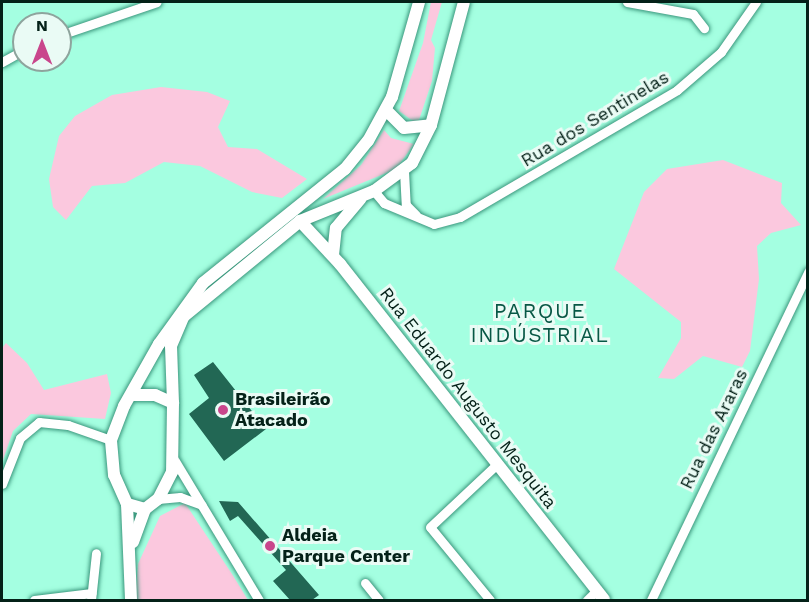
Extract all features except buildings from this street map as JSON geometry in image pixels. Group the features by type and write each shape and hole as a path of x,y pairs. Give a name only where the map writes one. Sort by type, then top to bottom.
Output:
{"main road":[{"path":"131,600 132,546 127,504 114,475 111,440 131,395 159,344 203,284 345,169 386,110 419,2"},
{"path":"132,546 145,509 158,499 175,461 171,346 184,316 300,221 368,194 404,171 431,125 464,2"},
{"path":"386,110 404,128 431,125"},
{"path":"333,255 336,228 368,194"},
{"name":"Rua Eduardo Augusto Mesquita","path":"300,221 333,255 600,596"},
{"path":"131,395 155,395 173,403"},
{"path":"127,504 145,509"}],"street":[{"path":"72,31 157,2"},
{"path":"627,2 693,14 704,28"},
{"name":"Rua dos Sentinelas","path":"368,194 423,220 441,225 460,217 663,100 722,52 756,2"},
{"path":"404,171 406,205 423,220"},
{"name":"Rua das Araras","path":"651,600 807,272"},
{"path":"2,484 20,438 39,422 68,424 111,440"},
{"path":"175,461 259,600"},
{"path":"490,600 430,527 497,464"},
{"path":"158,499 180,496 202,505"},
{"path":"34,600 91,597 96,553"},
{"path":"365,584 379,600"},
{"path":"586,600 600,596"}],"shaded area":[{"path":"431,2 442,2 431,40 435,48 432,81 419,120 413,121 399,111 423,43"},
{"path":"161,87 207,92 230,101 218,127 228,147 257,149 307,179 282,198 252,192 200,166 164,162 125,183 92,186 66,220 53,207 49,179 59,136 75,116 112,95"},
{"path":"384,130 391,138 414,144 396,169 323,199 361,165"},
{"path":"723,160 782,183 781,203 801,225 771,233 757,246 759,279 750,351 742,367 703,356 674,379 658,378 681,338 681,322 614,269 644,192 667,169"},
{"path":"6,343 27,363 44,390 107,374 111,393 105,419 31,414 13,431 2,463 2,348"},
{"path":"185,503 248,600 135,600 138,564 160,516"}],"place":[{"name":"Brasileirão Atacado","path":"223,410"},
{"name":"Aldeia Parque Center","path":"270,546"}],"district":[{"name":"PARQUE INDÚSTRIAL","path":"540,323"}]}
